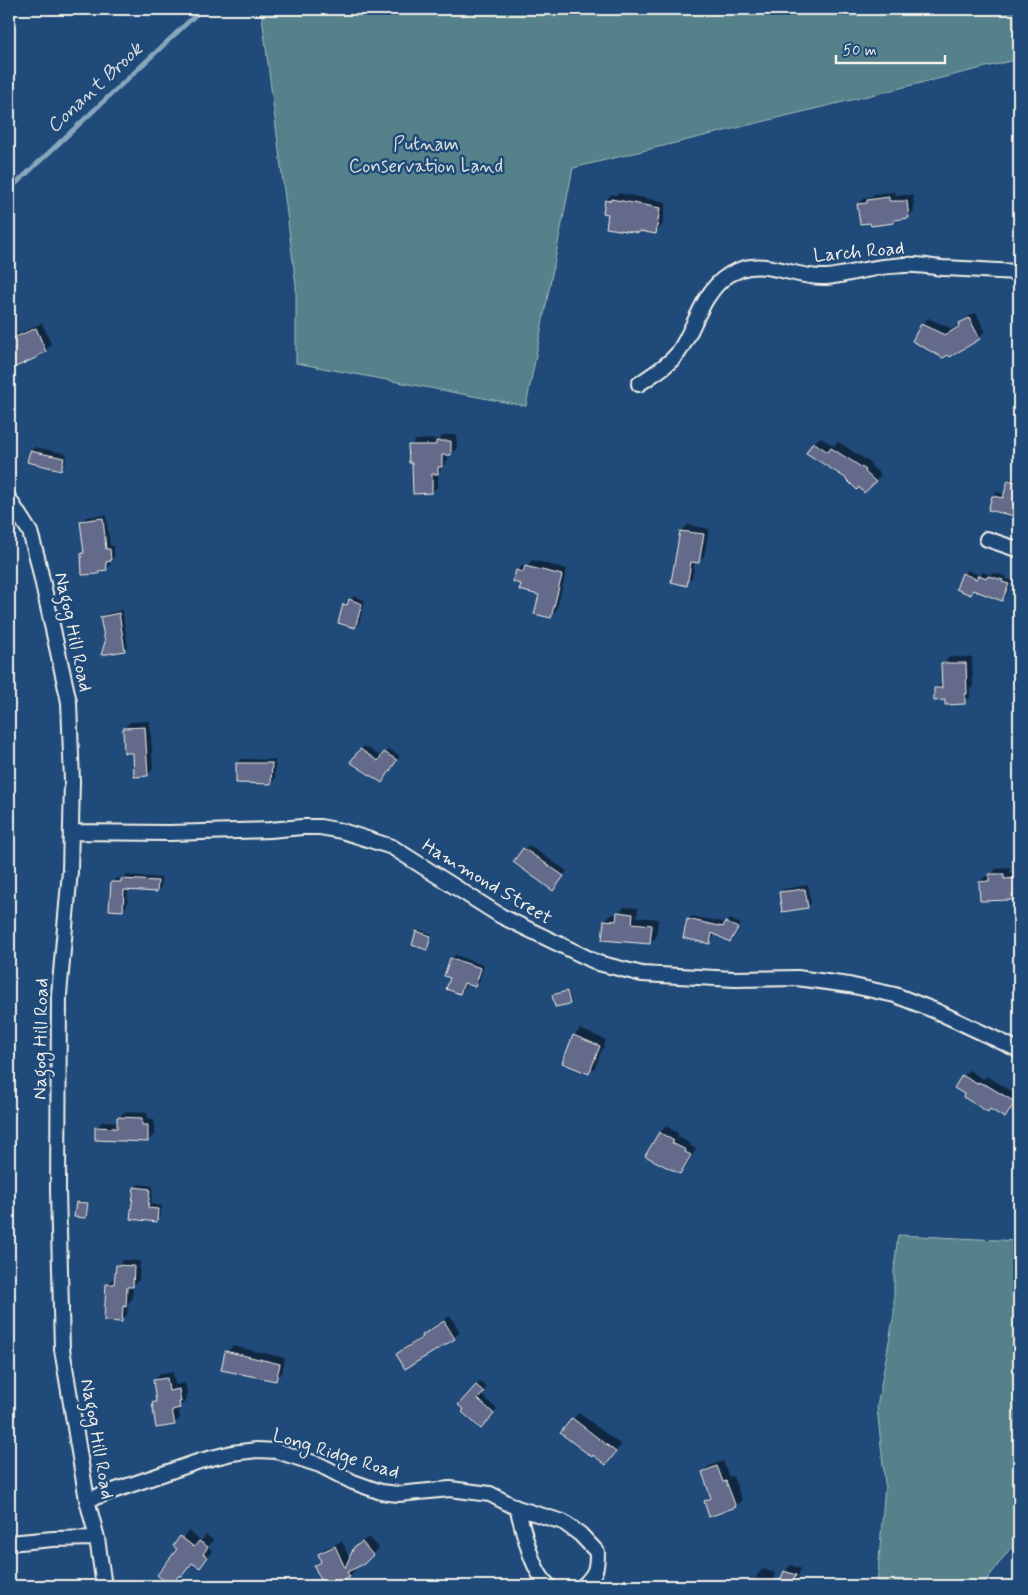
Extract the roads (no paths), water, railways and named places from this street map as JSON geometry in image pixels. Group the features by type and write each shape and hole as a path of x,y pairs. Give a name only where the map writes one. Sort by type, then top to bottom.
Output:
{"street":[{"name":"Larch Road","path":"639,384 674,357 685,341 714,287 728,276 744,268 768,266 810,276 826,277 873,268 908,265 1019,272"},
{"name":"Nagog Hill Road","path":"9,499 30,532 69,702 72,781 70,871 59,995 58,1191 62,1349 87,1500 97,1538 104,1586"},
{"path":"987,539 1019,550"},
{"name":"Hammond Street","path":"71,832 169,833 270,830 302,827 320,827 342,831 392,847 501,916 598,963 652,974 734,979 797,978 848,985 895,995 1019,1050"},
{"name":"Long Ridge Road","path":"87,1500 200,1461 232,1453 257,1450 277,1451 320,1465 353,1482 381,1492 398,1494 450,1489 490,1494 517,1508 563,1522 580,1534 597,1552 597,1567 593,1577 584,1586"},
{"path":"517,1508 538,1574 549,1586"},
{"path":"9,1543 97,1538"}],"waterway":[{"name":"Conant Brook","path":"9,190 202,9"}],"park label":[{"name":"Putnam Conservation Land","path":"426,155"}]}
